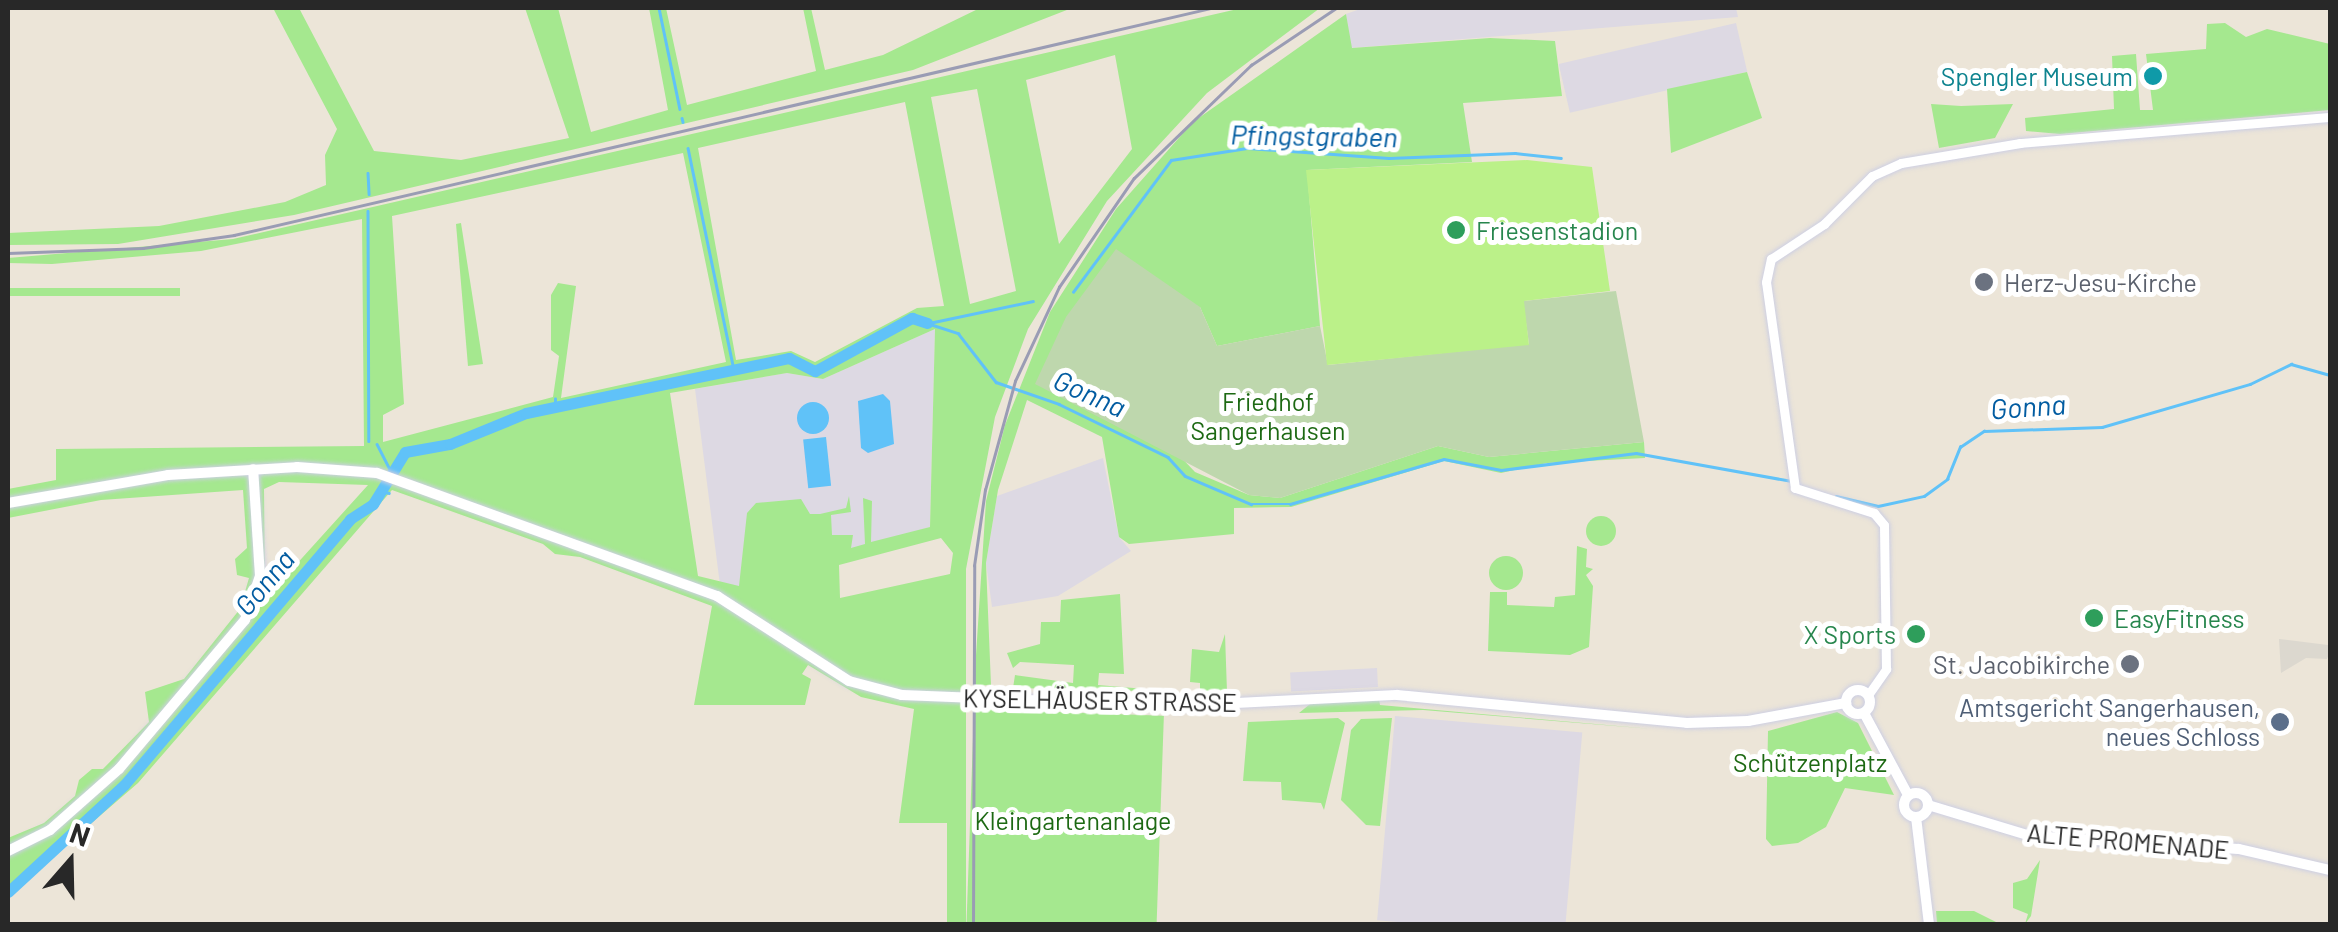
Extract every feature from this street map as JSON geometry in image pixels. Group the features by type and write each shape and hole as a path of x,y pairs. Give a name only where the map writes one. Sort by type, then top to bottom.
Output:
{"main road":[{"name":"KYSELHÄUSER STRASSE","path":"253,470 377,473 399,478 717,596 849,681 887,694 1172,706 1397,695 1688,723 1748,721 1846,703 1854,690 1868,695"},
{"path":"8,502 156,476 253,470 259,582 244,620 112,775 50,830 8,852"},
{"path":"1868,695 1864,713 1908,796 1904,808 1916,817 1929,924"},
{"path":"1846,703 1852,713 1864,713"},
{"name":"ALTE PROMENADE","path":"1908,796 1920,793 1928,805 2037,836 2239,850 2330,870"},
{"path":"1916,817 1928,805"}],"street":[{"path":"1868,695 1882,684 1886,669 1884,525 1877,515 1806,496 1794,481 1766,270 1861,184 1896,164 1988,147 2330,117"}],"shaded area":[{"path":"1363,8 1736,8 1738,17 1351,48 1346,14"},
{"path":"1736,23 1747,72 1570,113 1559,64"},
{"path":"935,329 930,527 739,587 720,585 695,389 787,373 823,379"},
{"path":"1103,458 1119,537 1131,551 1058,596 992,607 986,563 997,496"},
{"path":"2279,639 2328,645 2330,652 2327,659 2306,658 2281,673"},
{"path":"1377,668 1378,687 1291,692 1290,673"},
{"path":"1395,716 1582,732 1566,924 1377,920"}],"green space":[{"path":"273,8 299,8 374,151 461,160 569,138 525,8 558,8 591,132 668,110 649,8 666,8 687,105 816,71 803,8 811,8 825,70 883,55 980,8 1072,8 913,70 294,215 118,244 8,245 8,233 159,226 285,202 326,185 325,155 337,129"},
{"path":"1242,8 1320,8 1207,93 1107,201 1028,329 995,417 966,569 966,924 947,924 947,823 899,823 914,709 861,697 808,665 802,674 811,679 805,705 694,705 712,606 580,557 555,554 543,544 392,490 138,783 8,895 8,838 44,823 75,796 79,780 92,769 103,769 149,722 145,692 184,679 240,609 249,578 237,575 235,559 247,548 243,490 101,500 8,518 8,489 56,480 56,449 364,446 362,219 201,251 52,264 8,263 8,258 233,239","holes":["1115,55 1132,149 1059,244 1026,80","977,89 1016,291 970,304 931,97","905,102 944,306 917,308 815,362 791,351 736,360 698,148","683,153 726,362 561,398 576,286 558,283 551,295 551,350 559,356 553,397 383,442 383,415 404,404 392,216","935,329 930,527 871,542 872,501 863,498 865,544 851,548 853,535 832,535 831,515 851,512 849,496 846,508 820,514 810,514 801,499 756,503 747,513 739,586 698,576 670,393 787,373 823,379","279,482 368,485 265,599 264,489","941,538 953,553 950,574 840,598 839,565"]},
{"path":"1346,14 1352,48 1490,38 1555,41 1562,96 1463,103 1472,162 1307,170 1320,326 1217,346 1200,307 1062,394 1176,452 1195,472 1249,495 1280,498 1438,446 1489,457 1644,442 1645,458 1547,463 1501,473 1444,461 1291,507 1234,508 1234,534 1129,544 1119,537 1102,437 1027,400 998,490 986,563 991,685 974,686 986,501 1005,425 1050,312 1116,209 1193,122"},
{"path":"2225,23 2246,37 2267,29 2330,44 2330,110 2060,134 2026,131 2025,118 2114,109 2112,56 2136,54 2140,110 2153,110 2146,54 2206,49 2207,24"},
{"path":"1747,72 1762,118 1671,153 1667,89"},
{"path":"1931,104 2013,104 1995,138 1939,148"},
{"name":"Friesenstadion","path":"1527,160 1592,167 1610,291 1524,301 1529,345 1327,365 1306,170"},
{"path":"461,223 483,364 468,366 456,224"},
{"name":"Friedhof Sangerhausen","path":"1116,249 1200,307 1217,346 1320,326 1328,365 1529,344 1523,301 1616,291 1644,442 1489,457 1438,446 1280,498 1249,495 1035,384 1066,317"},
{"path":"8,288 180,288 180,296 8,296"},
{"path":"1601,516 1615,525 1616,531 1607,545 1601,546 1587,537 1586,531 1595,517"},
{"path":"1577,546 1587,549 1586,567 1593,569 1586,575 1593,586 1589,647 1570,655 1488,651 1490,592 1507,592 1507,605 1554,607 1555,597 1575,595"},
{"path":"1506,556 1518,561 1523,573 1518,585 1506,590 1494,585 1489,573 1494,561"},
{"path":"1120,594 1124,674 1099,673 1098,685 1181,692 1013,688 1015,675 1073,683 1074,665 1020,662 1013,668 1007,653 1040,644 1041,622 1060,622 1061,600"},
{"path":"1225,634 1227,692 1189,693 1200,690 1200,683 1190,682 1192,649 1219,652"},
{"path":"1379,699 1380,705 1652,729 1423,710 1299,713 1310,704"},
{"name":"Kleingartenanlage","path":"974,709 1164,716 1157,924 966,924"},
{"name":"Schützenplatz","path":"1837,712 1858,723 1894,795 1845,788 1826,827 1798,843 1772,846 1766,839 1768,731"},
{"path":"1338,718 1345,723 1324,810 1321,803 1282,800 1281,782 1243,781 1248,722"},
{"path":"1392,718 1380,826 1366,825 1341,800 1351,730 1361,719"},
{"path":"2040,860 2031,916 2025,924 2028,914 2013,908 2013,883 2027,879"},
{"path":"1936,911 1974,911 2000,924 1937,924"}],"water":[{"path":"883,394 890,401 894,444 868,453 861,448 858,401"},
{"path":"813,402 824,407 829,418 824,429 813,434 802,429 797,418 802,407"},
{"path":"826,437 831,486 808,488 803,439"}],"waterway":[{"path":"659,8 680,109"},
{"path":"682,118 683,122"},
{"path":"688,148 734,371"},
{"name":"Pfingstgraben","path":"1073,292 1171,160 1248,148 1389,158 1515,153 1561,158"},
{"path":"368,173 369,194"},
{"path":"368,211 369,441"},
{"name":"Pfingstgraben","path":"929,323 1033,301"},
{"name":"Gonna","path":"8,892 124,785 350,519 373,504 405,452 450,444 526,413 789,358 815,371 912,318 927,323"},
{"name":"Gonna","path":"927,323 958,333 996,382 1059,404 1168,457 1185,476 1251,504 1290,504 1444,459 1501,470 1636,453 1791,481"},
{"name":"Gonna","path":"1836,496 1878,506 1924,496 1947,479 1960,447 1984,431 2102,427 2250,384 2291,364 2330,375"},
{"name":"Gonna","path":"555,399 555,409"},
{"path":"377,444 390,470"},
{"name":"Gonna","path":"381,491 389,493"}],"railway":[{"path":"8,253 143,248 234,235 1211,8"},
{"path":"973,924 974,566 985,490 1015,381 1059,287 1134,178 1251,65 1336,8"}],"place":[{"name":"Spengler Museum","path":"2153,76"},
{"name":"Friesenstadion","path":"1456,230"},
{"name":"Herz-Jesu-Kirche","path":"1984,282"},
{"name":"EasyFitness","path":"2094,618"},
{"name":"X Sports","path":"1916,634"},
{"name":"St. Jacobikirche","path":"2130,664"},
{"name":"Amtsgericht Sangerhausen, neues Schloss","path":"2280,722"}]}
